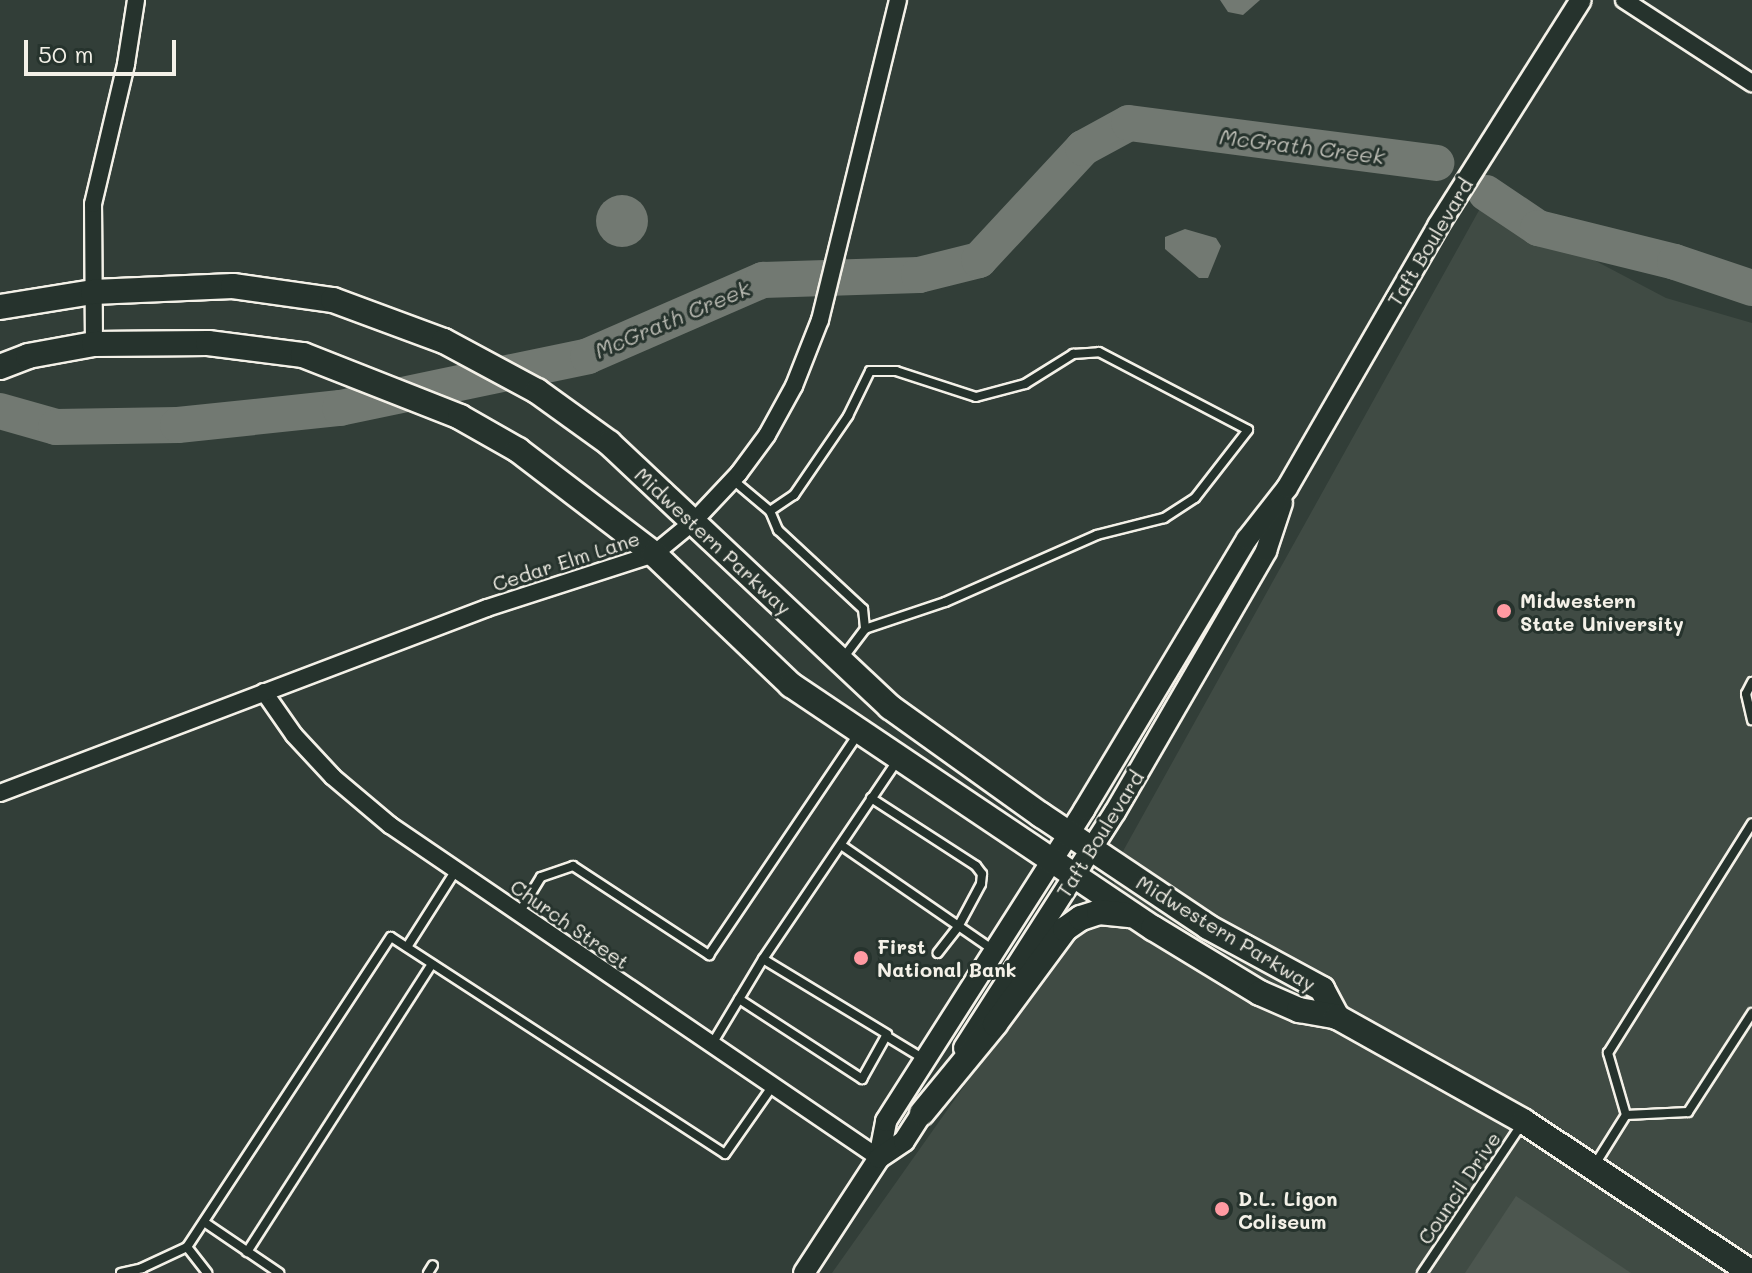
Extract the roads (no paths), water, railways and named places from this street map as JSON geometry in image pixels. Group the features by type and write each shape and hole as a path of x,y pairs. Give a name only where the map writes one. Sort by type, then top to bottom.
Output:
{"main road":[{"name":"Midwestern Parkway","path":"0,307 93,292 233,286 333,300 444,341 537,391 609,443 890,707 1069,834 1208,927 1322,989 1337,1017"},
{"name":"Midwestern Parkway","path":"0,367 28,356 94,344 208,343 303,355 460,417 518,450 654,554 791,685 1074,876 1260,993 1299,1010 1337,1017 1523,1121 1752,1273"},
{"path":"922,1113 995,1024 1065,929 1081,918 1099,912 1136,917"}],"street":[{"path":"94,344 93,204 126,64 136,0"},
{"name":"Cedar Elm Lane","path":"0,793 487,608 654,554 693,522 733,480 767,435 794,386 826,297 898,0"},
{"name":"Taft Boulevard","path":"804,1273 879,1158 886,1121 1069,834 1247,539 1287,488 1438,226 1581,0"},
{"path":"1624,0 1752,83"},
{"name":"Taft Boulevard","path":"879,1158 904,1141 1091,849 1266,551 1287,488"},
{"name":"Church Street","path":"264,692 294,735 333,777 390,825 710,1046 879,1158"}],"lane":[{"path":"770,511 794,495 848,416 870,371 896,371 976,397 1025,384 1073,354 1099,352 1248,430 1195,498 1164,518 1097,535 945,602 865,629 841,661"},
{"path":"733,480 770,511 778,530 863,609 865,629"},
{"path":"1752,682 1746,694 1752,720"},
{"path":"519,913 541,877 573,866 709,955 860,730"},
{"path":"710,1046 763,959 900,757"},
{"path":"871,798 982,874 981,884 958,927 938,953"},
{"path":"1593,1166 1626,1115 1608,1053 1752,823"},
{"path":"841,845 994,951"},
{"path":"407,947 457,869"},
{"path":"121,1273 142,1268 187,1247 391,937 725,1154 772,1087"},
{"path":"763,959 924,1059"},
{"path":"247,1252 432,964"},
{"path":"739,999 862,1079 887,1034"},
{"path":"1626,1115 1688,1112 1752,1013"},
{"name":"Council Drive","path":"1422,1273 1523,1121"},
{"path":"204,1222 279,1273"},
{"path":"187,1247 207,1273"}],"waterway":[{"name":"McGrath Creek","path":"0,411 56,427 178,425 340,408 588,356 763,280 919,275 979,260 1083,148 1129,123 1436,163"},
{"name":"McGrath Creek","path":"1486,193 1538,228 1675,262 1752,288"}],"place":[{"name":"Midwestern State University","path":"1504,611"},
{"name":"First National Bank","path":"861,958"},
{"name":"D.L. Ligon Coliseum","path":"1222,1209"}]}
